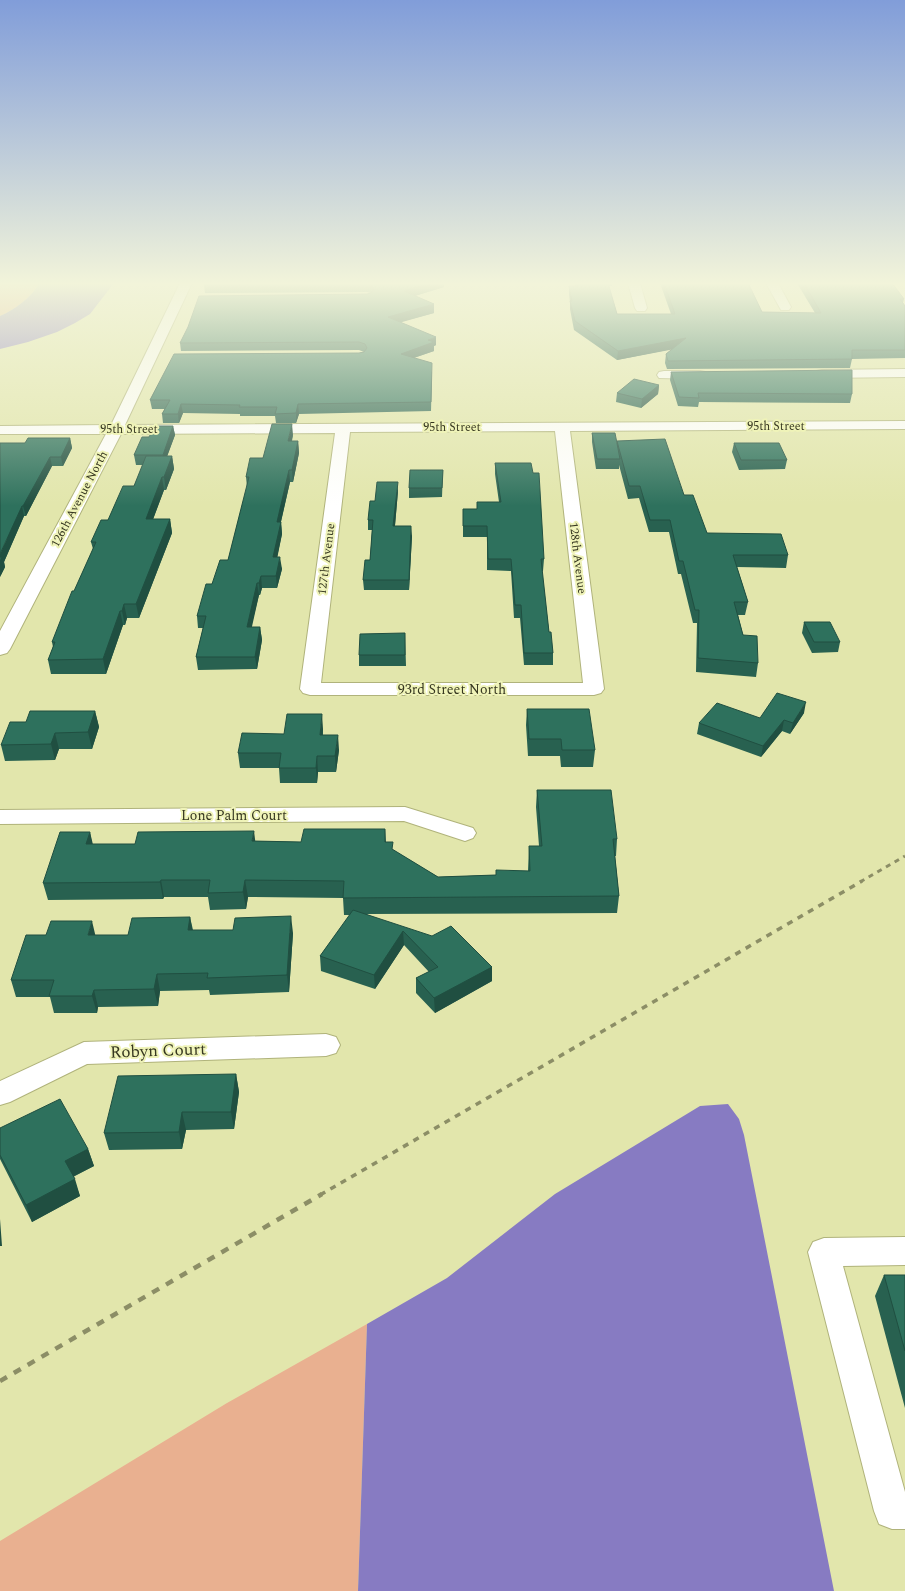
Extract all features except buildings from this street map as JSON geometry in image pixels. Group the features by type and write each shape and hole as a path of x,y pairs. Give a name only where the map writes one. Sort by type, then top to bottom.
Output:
{"street":[{"name":"126th Avenue North","path":"0,649 116,429 151,357"},
{"path":"812,374 905,373"},
{"path":"664,375 711,374"},
{"name":"95th Street","path":"0,430 905,425"},
{"name":"128th Avenue","path":"562,427 594,690"},
{"name":"127th Avenue","path":"310,689 343,428"},
{"name":"93rd Street North","path":"310,689 594,690"},
{"name":"Lone Palm Court","path":"0,817 405,814 465,833"},
{"name":"Robyn Court","path":"0,1094 84,1053 326,1044"},
{"path":"905,1251 824,1252 892,1511 905,1511"}],"shaded area":[{"path":"728,1104 739,1119 744,1135 834,1591 358,1591 367,1324 447,1278 555,1194 700,1106"},
{"path":"367,1324 358,1591 0,1591 0,1541 227,1403"}],"railway":[{"path":"860,882 905,856"},
{"path":"320,1195 862,881"},
{"path":"0,1381 322,1194"}]}
